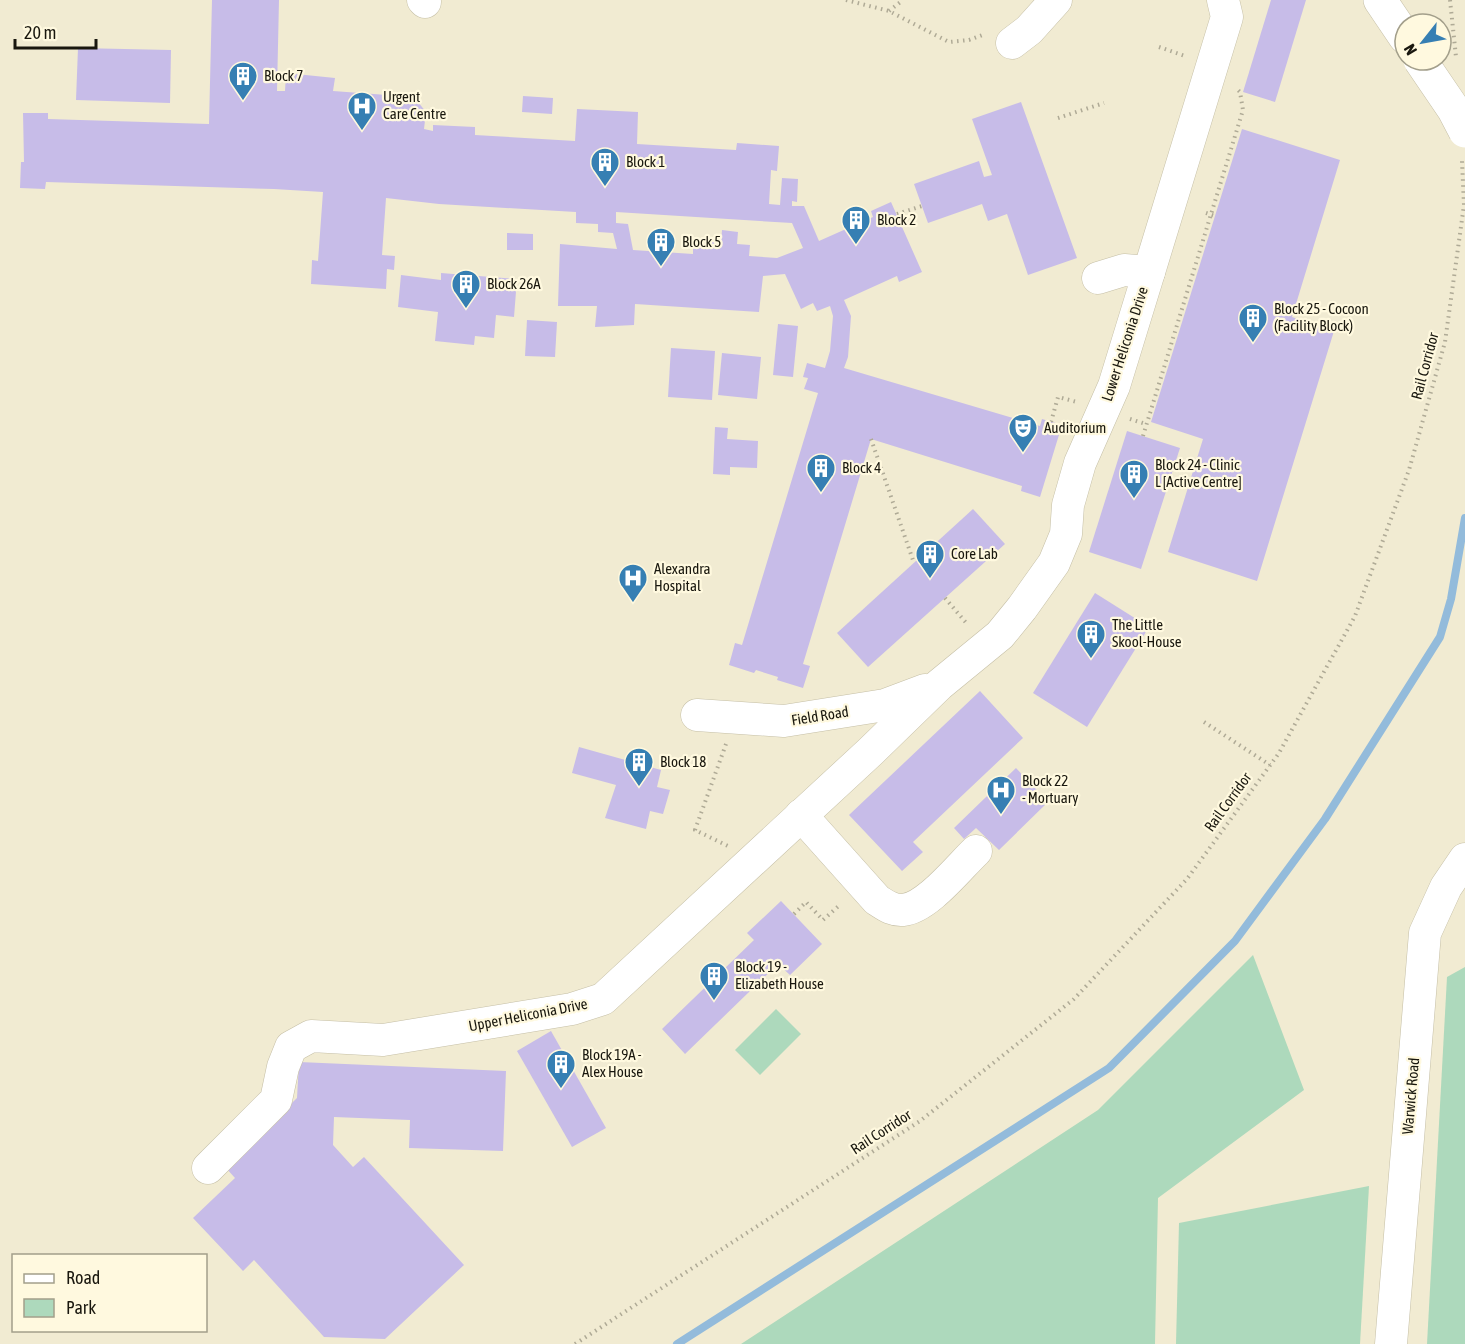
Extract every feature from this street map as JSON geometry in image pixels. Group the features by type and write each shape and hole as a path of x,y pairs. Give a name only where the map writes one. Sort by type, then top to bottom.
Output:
{"highway":[{"path":"1380,0 1393,19"},
{"path":"1428,72 1454,110 1463,146"}],"street":[{"path":"1012,43 1029,30 1056,0"},
{"name":"Lower Heliconia Drive","path":"939,684 1000,635 1054,563 1066,534 1068,504 1080,463 1114,386 1227,17 1223,0"},
{"name":"Lower Heliconia Drive","path":"1098,278 1124,270 1149,272"},
{"name":"Field Road","path":"697,715 784,722 885,705 939,684"},
{"name":"Upper Heliconia Drive","path":"208,1168 276,1100 283,1067 291,1047 311,1036 383,1040 572,1009 603,999 939,684"},
{"path":"801,815 877,900 891,909 904,910 921,904 976,850"},
{"name":"Warwick Road","path":"1391,1344 1425,933 1446,887 1465,859"}],"path":[{"path":"846,0 889,11 949,42"},
{"path":"889,11 903,0"},
{"path":"1450,0 1456,59"},
{"path":"1143,436 1243,110 1240,92 1233,85"},
{"path":"1058,118 1104,103"},
{"name":"Rail Corridor","path":"575,1344 920,1121 1074,999 1187,879 1279,753 1355,616 1409,470 1445,342 1464,206 1463,146"},
{"path":"897,214 922,206"},
{"path":"871,439 914,563"},
{"path":"695,830 735,718"},
{"path":"1204,722 1270,765"}],"green space":[{"path":"1253,955 1304,1090 1158,1198 1155,1344 741,1344 1098,1110"},
{"path":"1465,967 1465,1344 1427,1344 1447,977"},
{"path":"776,1009 801,1034 760,1075 735,1050"},
{"path":"1369,1186 1360,1344 1176,1344 1179,1223"}],"building":[{"path":"212,0 279,0 277,91 285,91 286,73 335,78 333,91 414,97 426,112 424,129 433,131 433,125 475,127 475,135 575,141 577,109 638,112 637,144 736,150 737,143 779,146 777,171 771,170 769,204 780,205 782,178 798,179 797,202 792,201 792,206 804,206 819,241 873,217 871,211 891,202 922,272 899,282 897,276 844,300 851,316 848,357 844,368 1040,426 1042,419 1062,425 1040,497 1021,491 1022,486 871,439 803,664 810,666 803,688 777,680 778,677 756,670 754,673 729,665 735,643 742,645 818,393 804,389 808,378 803,377 807,363 825,368 830,351 833,316 830,306 817,311 813,303 801,309 785,274 763,276 759,312 635,304 634,325 595,327 597,306 558,306 560,244 617,249 613,233 598,232 598,224 576,223 576,212 439,204 386,198 382,255 395,256 394,270 387,269 386,289 311,284 312,260 318,261 323,192 46,182 45,189 20,188 21,162 24,162 23,113 48,113 48,119 209,124","holes":["616,212 792,223 803,248 777,258 749,256 750,245 737,244 738,232 722,230 721,243 693,240 693,254 633,250 628,224 616,223"]},
{"path":"1271,0 1306,0 1275,102 1243,92"},
{"path":"78,48 171,50 170,103 76,100"},
{"path":"523,96 553,98 552,114 522,112"},
{"path":"1021,102 1077,258 1028,275 1007,214 988,221 982,204 928,223 914,184 979,161 984,177 992,175 972,119"},
{"name":"Block 25 - Cocoon (Facility Block)","path":"1242,129 1340,160 1292,317 1334,331 1257,581 1168,552 1203,439 1151,422"},
{"path":"507,233 533,234 533,250 507,250"},
{"name":"Block 26A","path":"441,273 517,279 514,317 496,315 494,338 475,336 474,345 435,341 438,312 398,307 401,275 441,280"},
{"path":"527,320 557,322 555,357 525,356"},
{"path":"778,324 798,326 793,377 773,375"},
{"path":"671,348 715,351 712,400 668,397"},
{"path":"722,353 761,357 757,399 718,395"},
{"path":"715,427 728,428 727,439 758,441 757,468 730,467 730,475 713,474"},
{"name":"Block 24 - Clinic L [Active Centre]","path":"1127,431 1180,448 1141,569 1089,552"},
{"name":"Core Lab","path":"973,509 1005,544 868,667 837,633"},
{"name":"The Little Skool-House","path":"1095,593 1149,627 1087,727 1033,693"},
{"path":"980,691 1023,738 913,842 923,852 902,871 849,815"},
{"name":"Block 18","path":"579,747 661,770 657,787 670,790 663,814 650,811 646,829 605,818 616,785 572,773"},
{"name":"Block 22 - Mortuary","path":"1016,768 1048,802 999,850 976,828 964,839 954,828"},
{"name":"Block 19 - Elizabeth House","path":"781,901 822,944 790,975 778,964 685,1054 662,1029 754,940 747,933"},
{"name":"Block 19A - Alex House","path":"551,1031 606,1128 572,1147 517,1051"},
{"path":"299,1062 506,1071 503,1151 409,1148 410,1120 334,1117 333,1145 353,1167 364,1157 464,1265 385,1339 324,1337 254,1260 243,1271 193,1218 235,1178 226,1168 297,1098"}],"waterway":[{"path":"677,1344 1109,1068 1235,941 1325,819 1440,637 1451,599 1465,518"}],"place":[{"name":"Block 7","path":"243,102"},
{"name":"Urgent Care Centre","path":"362,132"},
{"name":"Block 1","path":"605,188"},
{"name":"Block 2","path":"856,246"},
{"name":"Block 5","path":"661,268"},
{"name":"Block 26A","path":"466,310"},
{"name":"Block 25 - Cocoon (Facility Block)","path":"1253,344"},
{"name":"Auditorium","path":"1023,454"},
{"name":"Block 4","path":"821,494"},
{"name":"Block 24 - Clinic L [Active Centre]","path":"1134,500"},
{"name":"Core Lab","path":"930,580"},
{"name":"Alexandra Hospital","path":"633,604"},
{"name":"The Little Skool-House","path":"1091,660"},
{"name":"Block 18","path":"639,788"},
{"name":"Block 22 - Mortuary","path":"1001,816"},
{"name":"Block 19 - Elizabeth House","path":"714,1002"},
{"name":"Block 19A - Alex House","path":"561,1090"}]}
